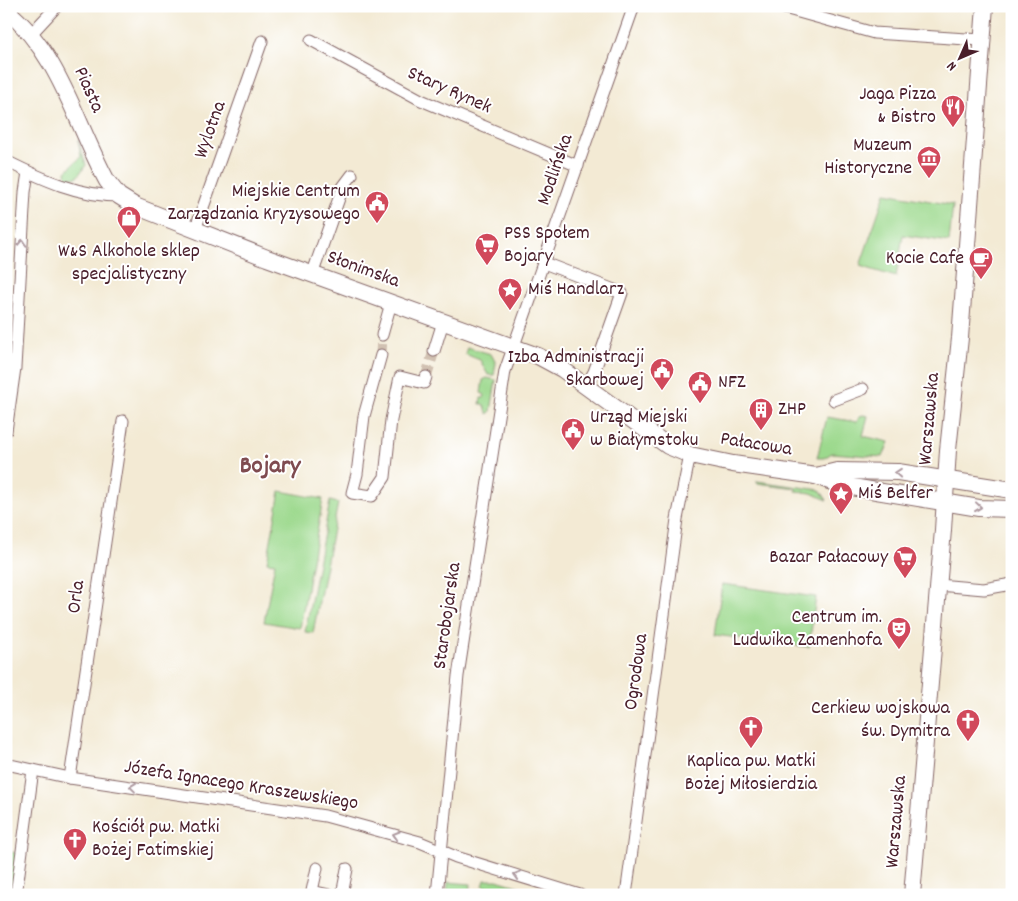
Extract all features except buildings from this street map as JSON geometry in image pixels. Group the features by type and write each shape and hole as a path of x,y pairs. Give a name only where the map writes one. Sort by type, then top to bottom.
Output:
{"street":[{"path":"31,34 57,6"},
{"name":"Modlińska","path":"513,346 634,6"},
{"path":"777,6 874,33 982,40"},
{"name":"Warszawska","path":"912,895 985,6"},
{"name":"Piasta","path":"6,10 31,34 57,71 101,169 119,196"},
{"name":"Stary Rynek","path":"311,40 421,100 578,166"},
{"name":"Wylotna","path":"195,230 262,42"},
{"name":"Słonimska","path":"6,161 28,172 82,192 119,196 135,206 312,275 513,346 554,365 668,446 690,455"},
{"path":"6,431 15,368 25,192 28,172"},
{"path":"312,275 343,187 352,175"},
{"path":"544,263 622,293 594,372 586,386"},
{"path":"382,335 391,303"},
{"path":"434,351 443,322"},
{"name":"Starobojarska","path":"436,895 442,852 458,676 505,371 513,346"},
{"path":"380,355 364,416 357,474 352,493 372,496 385,477 391,420 400,377 424,383 426,377"},
{"path":"834,400 863,389"},
{"name":"Orla","path":"70,778 123,422"},
{"name":"Pałacowa","path":"690,455 726,463 816,476 840,485 945,502 1012,509"},
{"name":"Ogrodowa","path":"626,895 676,526 690,455"},
{"name":"Pałacowa","path":"816,476 837,471 898,472 1012,490"},
{"path":"938,585 984,589 1012,584"},
{"name":"Józefa Ignacego Kraszewskiego","path":"6,764 70,778 326,816 420,842 442,852 580,895"},
{"path":"16,895 33,770"},
{"path":"317,868 312,891 329,895"},
{"path":"342,895 347,868"}],"green space":[{"path":"78,140 86,165 77,177 67,179 66,171 81,157"},
{"path":"885,193 953,205 949,242 903,235 896,277 860,266"},
{"path":"467,347 491,354 496,363 494,375 488,375 480,360 465,354"},
{"path":"487,378 496,380 491,411 488,414 483,404 480,404 481,398 484,398 485,395 481,393 483,380"},
{"path":"860,416 868,416 863,436 889,442 883,457 832,453 824,458 817,458 827,417 857,422"},
{"path":"757,481 820,490 827,500 811,493 796,491 796,488 757,483"},
{"path":"280,491 323,499 300,628 264,622 275,563 267,562"},
{"path":"330,501 338,503 313,633 305,632"},
{"path":"722,584 816,597 809,647 715,635"},
{"path":"6,851 21,854 16,895 6,895"},
{"path":"485,880 497,880 546,895 498,895 498,891 483,886"},
{"path":"448,882 471,884 470,895 447,895"}],"tunnel":[{"path":"381,355 382,335"},
{"path":"426,377 434,351"}],"place":[{"name":"Jaga Pizza & Bistro","path":"953,128"},
{"name":"Muzeum Historyczne","path":"929,179"},
{"name":"Miejskie Centrum Zarządzania Kryzysowego","path":"377,224"},
{"name":"W&S Alkohole sklep specjalistyczny","path":"129,239"},
{"name":"PSS Społem Bojary","path":"487,266"},
{"name":"Kocie Cafe","path":"981,280"},
{"name":"Miś Handlarz","path":"510,311"},
{"name":"Izba Administracji Skarbowej","path":"662,391"},
{"name":"NFZ","path":"700,404"},
{"name":"ZHP","path":"761,431"},
{"name":"Urząd Miejski w Białymstoku","path":"573,451"},
{"name":"Miś Belfer","path":"841,515"},
{"name":"Bazar Pałacowy","path":"905,579"},
{"name":"Centrum im. Ludwika Zamenhofa","path":"899,650"},
{"name":"Cerkiew wojskowa św. Dymitra","path":"968,742"},
{"name":"Kaplica pw. Matki Bożej Miłosierdzia","path":"751,749"},
{"name":"Kościół pw. Matki Bożej Fatimskiej","path":"75,861"}],"district":[{"name":"Bojary","path":"270,467"}]}
